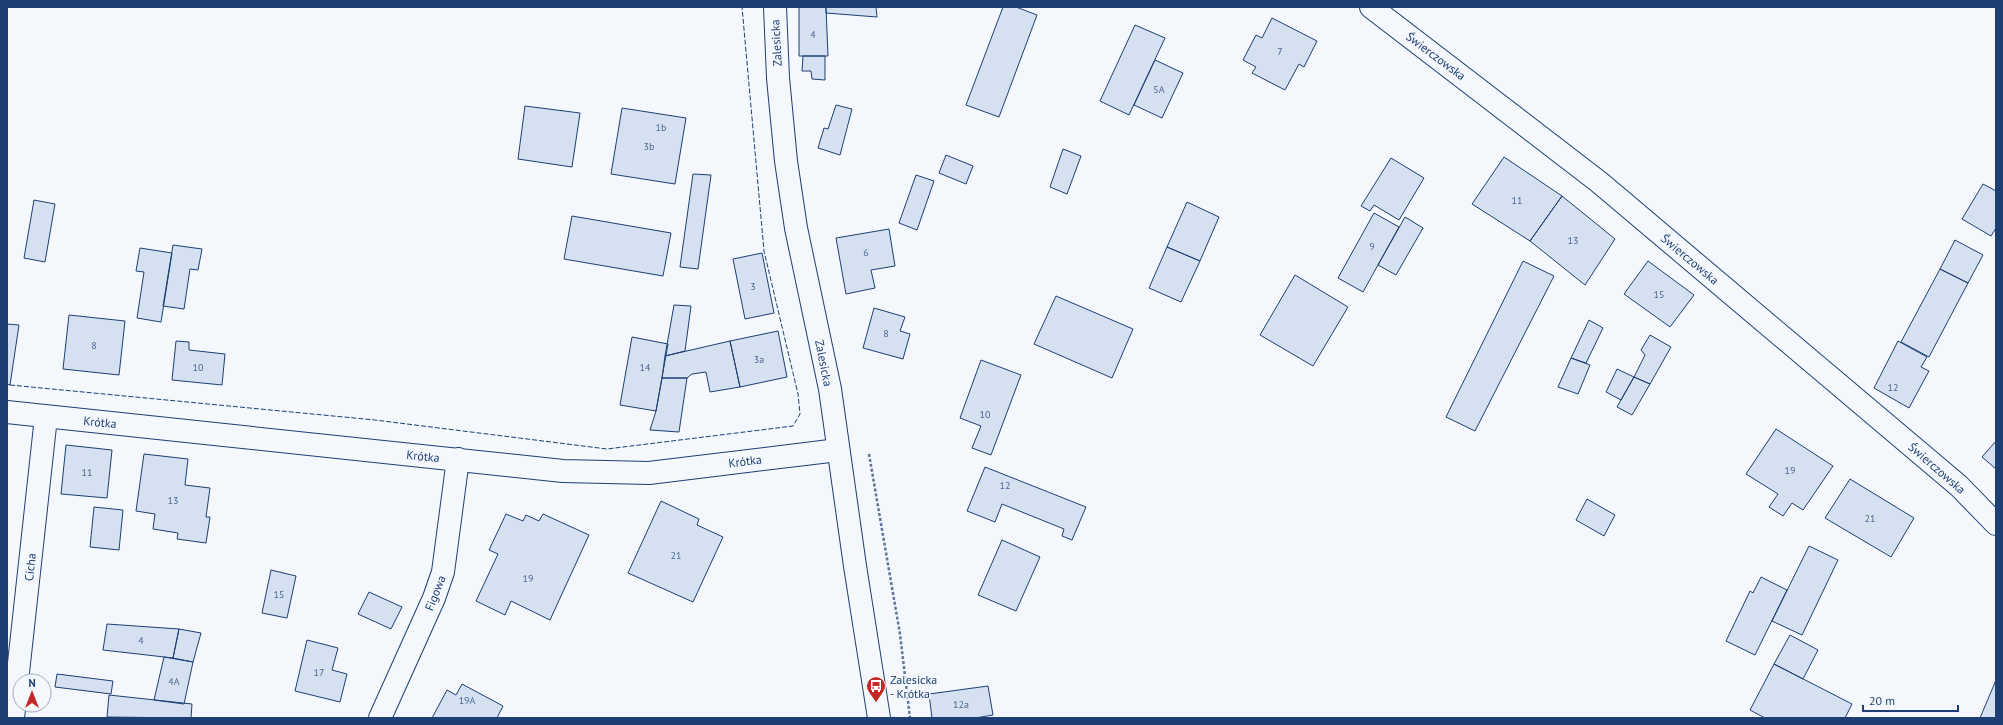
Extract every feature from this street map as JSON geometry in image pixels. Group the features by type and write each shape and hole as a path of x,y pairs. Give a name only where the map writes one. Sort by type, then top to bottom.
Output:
{"street":[{"name":"Zalesicka","path":"775,7 778,78 786,161 796,228 830,389 879,718"},
{"name":"Świerczowska","path":"1371,7 1599,182 1960,486 1996,524"},
{"name":"Krótka","path":"7,412 564,471 649,473 838,450"},
{"name":"Cicha","path":"13,718 46,417"},
{"name":"Figowa","path":"380,718 434,598 443,572 458,459"}],"building":[{"path":"799,7 826,7 828,56 799,56"},
{"path":"826,7 876,7 877,17 826,13"},
{"path":"1003,7 1016,7 1037,15 999,117 966,105"},
{"path":"1272,18 1317,41 1304,67 1299,64 1285,90 1252,73 1256,67 1243,60 1256,35 1262,38"},
{"path":"1135,25 1165,38 1129,115 1100,101"},
{"path":"803,56 825,56 825,80 812,79 811,71 802,71"},
{"path":"1155,60 1183,73 1162,118 1134,105"},
{"path":"836,105 852,109 840,155 818,148 824,128 828,129"},
{"path":"525,106 580,113 572,167 518,159"},
{"path":"622,108 686,118 675,184 611,174"},
{"path":"1063,149 1081,156 1067,194 1050,187"},
{"path":"946,155 973,166 966,184 939,173"},
{"path":"1504,157 1562,196 1530,241 1472,204"},
{"path":"1391,158 1424,178 1399,220 1374,205 1370,211 1361,206"},
{"path":"693,174 711,175 698,269 680,267"},
{"path":"916,175 934,181 917,230 899,223"},
{"path":"1983,184 1996,191 1996,228 1991,236 1962,219"},
{"path":"1562,196 1615,239 1585,285 1530,241"},
{"path":"34,200 55,204 45,262 24,258"},
{"path":"1187,202 1219,217 1200,261 1167,247"},
{"path":"1374,213 1399,227 1363,292 1338,278"},
{"path":"572,216 671,233 663,276 564,259"},
{"path":"1405,217 1423,228 1396,275 1378,265"},
{"path":"889,229 895,266 871,270 875,288 846,294 836,238"},
{"path":"1955,240 1983,255 1968,283 1940,269"},
{"path":"173,245 202,249 198,270 190,269 184,309 163,306"},
{"path":"1167,247 1200,261 1181,302 1149,288"},
{"path":"140,248 172,253 161,322 137,318 144,272 136,271"},
{"path":"762,253 774,313 745,319 733,259"},
{"path":"1523,261 1554,276 1475,431 1446,417"},
{"path":"1648,261 1694,295 1670,327 1624,294"},
{"path":"1940,269 1968,283 1929,357 1901,342"},
{"path":"1295,275 1348,307 1313,366 1260,335"},
{"path":"1056,296 1133,329 1112,378 1034,344"},
{"path":"674,305 691,306 685,351 665,356"},
{"path":"874,308 905,317 900,331 910,334 903,359 863,348"},
{"path":"69,315 125,321 119,375 63,369"},
{"path":"1589,320 1603,328 1586,363 1571,358"},
{"path":"7,324 19,325 10,385 7,384"},
{"path":"778,331 787,377 740,387 730,341"},
{"path":"1650,335 1671,347 1650,384 1634,377 1645,355 1641,350"},
{"path":"632,337 668,344 656,411 620,405"},
{"path":"176,341 189,342 189,350 225,354 222,385 172,380"},
{"path":"730,341 740,387 710,392 706,372 692,374 687,378 662,378 665,356"},
{"path":"1898,341 1927,357 1921,367 1929,371 1909,408 1874,388"},
{"path":"1571,358 1590,365 1578,394 1558,387"},
{"path":"981,360 1021,375 991,455 972,448 981,426 960,418"},
{"path":"1617,369 1634,377 1621,400 1606,392"},
{"path":"1634,377 1650,384 1632,415 1617,407"},
{"path":"662,378 687,378 679,432 650,430 656,411"},
{"path":"1776,429 1833,466 1803,510 1792,503 1783,516 1769,507 1778,494 1746,474"},
{"path":"1996,441 1996,469 1982,457"},
{"path":"66,445 112,450 107,498 61,494"},
{"path":"144,454 188,459 185,485 210,488 206,517 210,517 206,543 177,539 178,533 153,529 155,514 136,511"},
{"path":"985,467 1086,507 1072,540 1062,536 1064,529 1002,504 995,522 967,511"},
{"path":"1850,479 1914,518 1891,557 1825,518"},
{"path":"1587,499 1615,515 1604,536 1576,520"},
{"path":"661,501 699,519 697,525 723,537 693,602 628,573"},
{"path":"94,507 123,510 119,550 90,547"},
{"path":"506,514 523,521 526,515 539,521 543,514 589,535 550,620 511,601 505,615 476,601 498,554 489,550"},
{"path":"1002,540 1040,557 1016,611 978,595"},
{"path":"1809,546 1838,560 1802,635 1772,621"},
{"path":"271,570 296,576 287,618 262,613"},
{"path":"1761,577 1787,590 1755,655 1726,641 1750,591 1753,593"},
{"path":"369,592 402,607 391,629 358,614"},
{"path":"107,624 179,629 173,658 103,650"},
{"path":"179,629 201,633 193,662 173,658"},
{"path":"1790,635 1818,650 1803,679 1774,664"},
{"path":"307,640 338,648 332,670 347,674 340,702 295,691"},
{"path":"164,657 193,662 184,704 154,700"},
{"path":"1774,664 1852,704 1845,718 1765,718 1750,710"},
{"path":"57,674 113,681 111,694 55,687"},
{"path":"1996,680 1996,718 1980,718"},
{"path":"462,684 503,706 497,718 432,718 447,690 456,695"},
{"path":"988,686 993,715 975,718 932,718 929,694"},
{"path":"109,695 192,704 191,718 107,717"}],"fence":[{"path":"10,385 375,420 607,449 793,426 800,414 798,394 764,251 742,7"}],"place":[{"name":"Zalesicka - Krótka","path":"876,703"}]}
